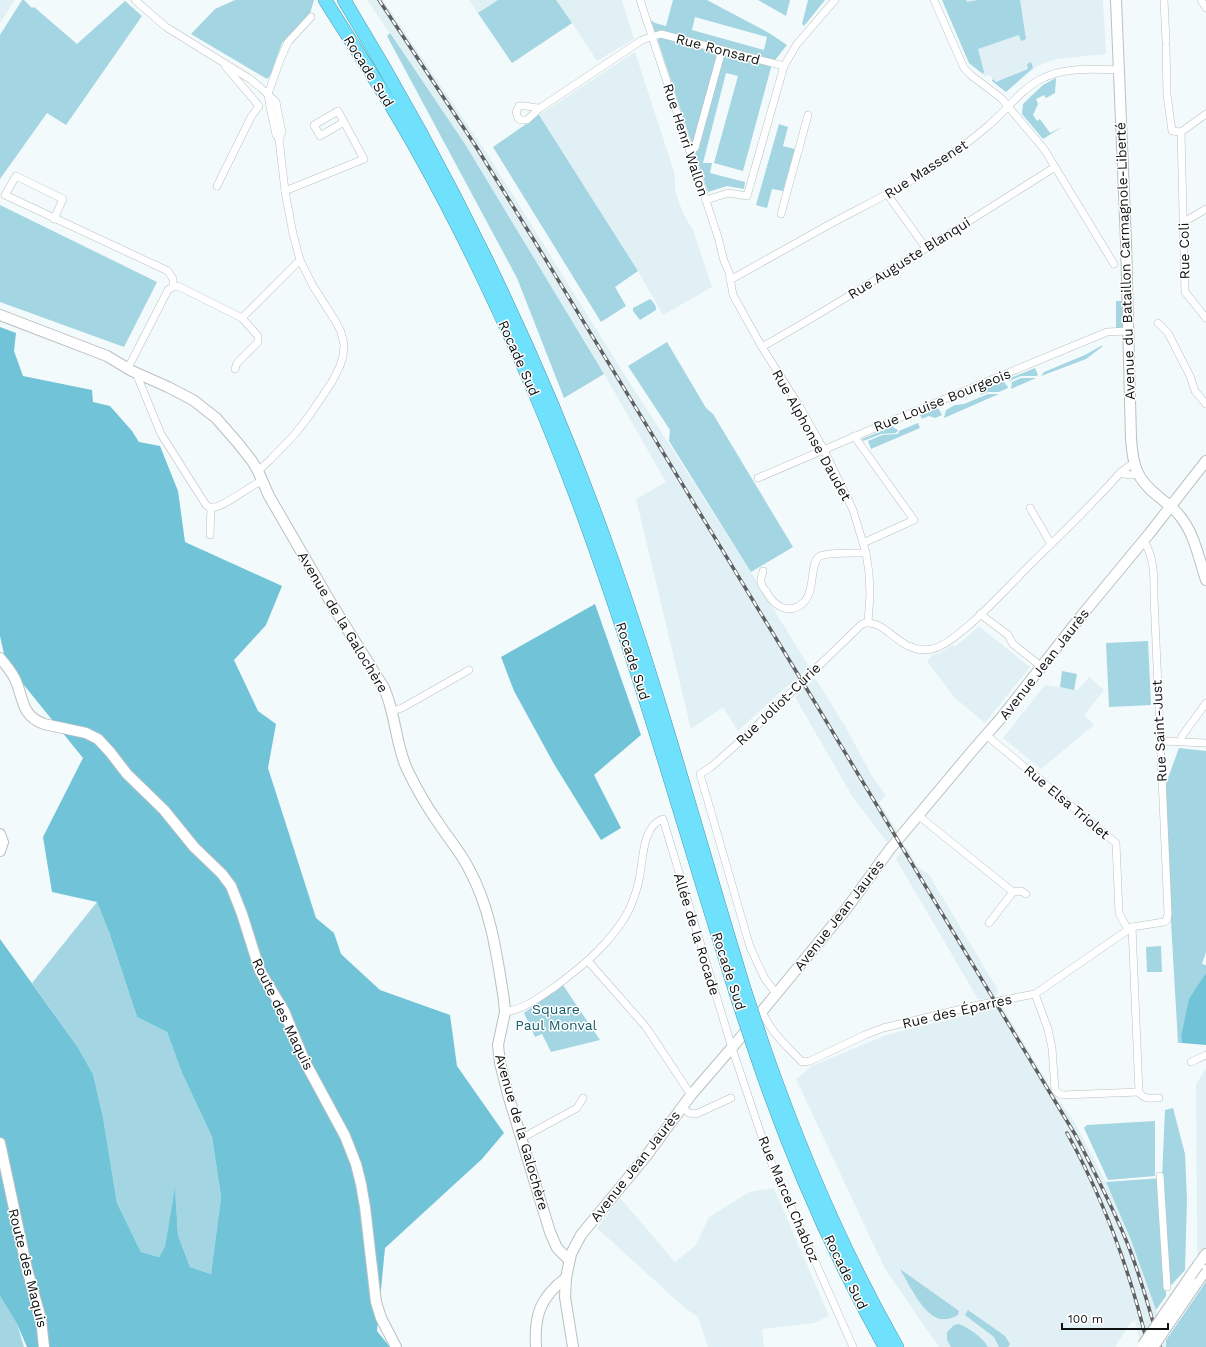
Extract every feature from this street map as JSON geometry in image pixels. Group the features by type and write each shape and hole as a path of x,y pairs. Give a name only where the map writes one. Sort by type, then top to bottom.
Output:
{"highway":[{"name":"Rocade Sud","path":"325,0 400,120 432,179 493,300 552,437 593,545 636,671 761,1052 779,1119 818,1215 885,1347"},
{"name":"Rocade Sud","path":"344,0 411,113 461,207 506,299 535,363 572,454 607,544 667,729 742,995"},
{"name":"Rocade Sud","path":"761,1052 809,1168 847,1252 897,1347"},
{"path":"870,1319 881,1347"},
{"path":"886,1328 901,1347"}],"main road":[{"name":"Avenue du Bataillon Carmagnole-Liberté","path":"1116,0 1124,189 1131,439 1134,464 1138,474 1157,496 1171,506 1186,524 1206,580"},
{"name":"Avenue de la Galochère","path":"0,315 95,351 139,374 168,386 193,400 216,418 233,436 258,471 269,496 302,554 384,688 392,711 398,745 407,769 428,807 466,864 482,899 493,941 503,992 505,1012 498,1039 498,1053 509,1098 554,1240 557,1248 569,1260"},
{"name":"Avenue Jean Jaurès","path":"573,1347 566,1297 566,1278 569,1260 578,1241 595,1216 650,1151 681,1107 732,1048 847,908 890,849 1001,718 1206,461"},
{"name":"Route des Maquis","path":"0,658 15,679 20,698 29,714 44,724 86,733 98,739 127,774 161,806 194,847 222,874 230,886 239,906 260,971 284,1011 305,1062 335,1115 353,1156 359,1173 364,1197 376,1302 381,1318 396,1347"},
{"path":"0,834 3,842 0,851"},
{"name":"Route des Maquis","path":"0,1143 25,1261 41,1319 44,1335 44,1347"},
{"path":"554,1240 564,1245 576,1243 578,1241"},
{"path":"1146,1346 1196,1284 1206,1254"},
{"path":"1146,1346 1202,1268"},
{"path":"536,1347 537,1319 541,1305 549,1293 566,1278"},
{"path":"546,1298 552,1296 566,1297"}],"street":[{"path":"135,0 166,27 250,79 276,102 282,132 279,139 285,191 293,234 300,260 338,327 344,345 340,366 332,382 309,416 295,434 258,471"},
{"name":"Rue Henri Wallon","path":"640,0 718,237 730,280"},
{"path":"706,200 728,193 747,196 784,66 797,44 835,0"},
{"path":"934,0 964,68 972,76 998,95 1044,149 1114,264"},
{"path":"1164,0 1167,96 1170,127 1172,131 1181,132 1206,114"},
{"path":"1201,0 1206,8"},
{"path":"268,94 288,42 311,17"},
{"name":"Rue Ronsard","path":"652,37 661,34 784,66"},
{"path":"540,108 636,44 652,37"},
{"path":"690,150 695,148 722,50"},
{"path":"217,186 251,117 259,106 222,62"},
{"name":"Rue Massenet","path":"730,280 930,169 990,125 1008,107 1040,80 1053,74 1080,70 1118,70"},
{"path":"781,214 808,115"},
{"path":"285,191 364,159 344,122"},
{"name":"Rue Coli","path":"1181,132 1185,292 1206,318"},
{"name":"Rue Auguste Blanqui","path":"762,347 817,316 1055,166"},
{"path":"54,219 63,199 16,176 5,195 54,219 168,271 173,279 173,287"},
{"path":"887,194 926,248"},
{"path":"1184,222 1206,209"},
{"path":"242,318 300,260"},
{"name":"Rue Alphonse Daudet","path":"730,280 733,295 762,347 801,409 824,450 853,510 866,553 870,584 868,622"},
{"path":"128,368 164,296 168,290 178,286 242,318 258,336 258,342 237,363 235,369"},
{"path":"1158,323 1168,333 1189,372 1195,392 1206,404"},
{"name":"Rue Louise Bourgeois","path":"758,478 854,436 1107,332 1128,331"},
{"path":"139,374 138,378 161,434 206,505 211,508 220,506 244,490 262,481"},
{"path":"854,436 914,520 863,543"},
{"path":"868,622 879,626 904,645 917,650 926,650 942,646 955,637 980,614 1120,473 1134,464"},
{"path":"1120,473 1130,475 1138,474"},
{"path":"210,535 211,508"},
{"path":"1030,508 1051,544"},
{"name":"Rue Saint-Just","path":"1143,540 1151,555 1154,571 1162,800 1168,913 1168,918 1164,922"},
{"path":"763,571 761,583 770,600 775,604 790,609 797,607 808,597 811,591 813,570 819,556 866,553"},
{"path":"980,614 1008,635 1013,644 1042,667"},
{"name":"Rue Joliot-Curie","path":"776,993 765,979 750,947 700,774 711,767 745,736 854,630 862,624 868,622"},
{"path":"392,711 402,708 469,670"},
{"path":"1181,741 1182,736 1206,703"},
{"name":"Rue Elsa Triolet","path":"986,735 1116,843 1119,913 1130,928"},
{"path":"1161,741 1206,743"},
{"path":"918,816 1013,892"},
{"name":"Allée de la Rocade","path":"588,961 608,940 629,910 637,891 645,842 653,824 663,819 732,1048"},
{"path":"989,923 1013,892 1021,891 1026,894"},
{"name":"Rue des Éparres","path":"762,1010 766,1020 776,1034 802,1062 810,1061 865,1034 883,1028 978,1005 1035,994 1130,928 1164,922"},
{"path":"1130,928 1139,1092 1145,1098 1158,1098"},
{"path":"505,1012 517,1009 536,1000 588,961 646,1027 691,1095"},
{"path":"1035,994 1048,1029 1052,1048 1055,1090 1058,1093 1062,1095 1139,1092"},
{"name":"Rue Marcel Chabloz","path":"732,1048 768,1155 853,1347"},
{"path":"1191,1062 1206,1055"},
{"path":"522,1138 577,1108 583,1098"},
{"path":"681,1107 689,1113 696,1114 731,1098"},
{"path":"1160,1176 1167,1287"}],"shaded area":[{"path":"0,0 15,0 0,23"},
{"path":"367,0 383,0 486,152 808,665 802,675 795,682 787,686 738,731 723,707 691,729 636,499 666,482 607,379 465,144"},
{"path":"469,0 622,0 634,39 597,61 572,23 512,63"},
{"path":"942,0 1103,0 1106,54 1056,59 1037,66 1006,92 992,81 992,78 988,75 986,77 969,63"},
{"path":"635,52 675,175 675,190 679,203 693,230 712,287 663,315 638,271 539,115"},
{"path":"0,327 16,333 14,351 23,376 92,390 93,402 110,406 132,431 139,442 160,446 178,491 185,542 282,586 266,625 234,660 258,711 276,724 268,768 316,918 334,933 341,954 380,990 450,1015 457,1066 504,1133 482,1159 385,1248 377,1331 390,1347 27,1347 17,1324 0,1296 0,939 77,1046 93,1074 103,1117 117,1203 141,1252 159,1257 165,1246 175,1187 178,1235 190,1267 211,1274 221,1197 212,1137 182,1073 167,1032 137,1017 110,935 97,902 52,892 43,837 83,758 6,663 0,636"},
{"path":"595,604 641,735 594,775 621,828 601,840 554,764 514,691 501,657"},
{"path":"980,627 1030,667 985,723 955,698 927,661 931,658 931,655 940,653 953,645 956,646"},
{"path":"1089,677 1104,690 1084,715 1094,725 1041,769 1003,738 1045,685 1078,690"},
{"path":"815,678 846,728 872,776 886,796 879,802 897,831 887,842 852,796 795,697"},
{"path":"906,846 917,866 929,875 998,990 996,997 978,999 896,859"},
{"path":"1206,973 1206,1045 1182,1043 1181,1037 1189,999"},
{"path":"1000,1003 1056,1097 1074,1121 1106,1182 1145,1277 1166,1347 1141,1347 1135,1320 1130,1324 1115,1347 939,1347 885,1269 796,1079 812,1066 886,1035 986,1010 990,1005"},
{"path":"1206,1069 1206,1347 1198,1347 1196,1084"},
{"path":"774,1188 829,1316 814,1323 762,1329 764,1347 708,1347 698,1317 686,1309 597,1228 620,1198 675,1262 696,1245 709,1217 749,1192"}],"green space":[{"path":"22,0 24,0 32,8 34,7 77,44 125,1 142,16 66,125 47,113 0,179 0,35"},
{"path":"235,0 314,0 309,17 282,43 270,76 267,79 191,34 215,9"},
{"path":"498,0 556,0 572,23 512,63 478,13"},
{"path":"673,0 707,0 769,33 787,45 772,64 743,171 714,163 738,76 726,73 703,163 712,163 710,173 745,182 744,189 727,186 708,192 651,20 655,23 666,26","holes":["695,17 767,37 764,50 692,30"]},
{"path":"758,0 790,0 786,16"},
{"path":"808,0 825,0 804,26 802,24"},
{"path":"942,0 966,0 967,2 978,0 1020,0 1026,39 1021,41 1019,35 978,49 984,72 983,74 969,63"},
{"path":"390,33 465,144 604,374 564,398 517,278 387,36"},
{"path":"1031,62 1033,68 1006,92 992,81 993,79 996,82 1028,69 1027,64"},
{"path":"1056,78 1055,93 1046,98 1044,95 1036,99 1038,104 1033,115 1037,121 1040,119 1050,133 1062,127 1043,139 1022,114 1023,104 1043,85"},
{"path":"539,115 638,271 615,287 626,306 601,322 493,147"},
{"path":"779,124 788,127 783,146 795,149 783,191 772,189 767,208 756,205"},
{"path":"0,205 157,282 124,347 0,302"},
{"path":"650,299 656,307 656,310 640,320 633,311 633,308"},
{"path":"1116,301 1122,301 1123,329 1116,329"},
{"path":"667,342 706,408 713,414 793,547 751,572 669,441 670,430 628,366"},
{"path":"1103,346 1086,359 1041,376 1044,372 1085,355"},
{"path":"1035,368 1038,375 1036,376 1021,376 1009,381 1008,379"},
{"path":"1021,378 1036,378 1011,389 1012,382"},
{"path":"1004,381 1008,388 999,392 988,392 981,395 979,391"},
{"path":"988,394 999,394 944,418 946,410 955,405 964,404"},
{"path":"938,408 942,415 935,418 929,416 922,419 920,415"},
{"path":"918,423 920,428 871,449 868,441 882,435 898,434 899,431"},
{"path":"893,426 898,430 896,433 881,434 863,441 862,439"},
{"path":"1148,641 1151,705 1109,707 1106,643"},
{"path":"1062,671 1077,674 1074,690 1060,687"},
{"path":"1179,748 1206,751 1206,952 1202,964 1206,965 1206,973 1181,1037 1182,1043 1178,1043 1164,789"},
{"path":"97,902 110,935 137,1017 167,1032 182,1073 212,1137 221,1197 211,1274 190,1267 178,1235 175,1189 165,1246 159,1257 141,1252 117,1203 103,1117 93,1074 77,1046 32,983"},
{"path":"1161,946 1162,972 1147,972 1146,947"},
{"name":"Square Paul Monval","path":"563,985 600,1040 551,1052 542,1034 535,1037 524,1013"},
{"path":"1173,1108 1185,1154 1187,1199 1185,1270 1166,1291 1166,1296 1156,1310 1131,1240 1106,1182 1162,1178 1165,1110"},
{"path":"1155,1121 1155,1176 1108,1180 1084,1128 1087,1125"},
{"path":"900,1269 959,1311 958,1315 943,1319 937,1318 931,1314 926,1310 916,1296"},
{"path":"1206,1282 1206,1347 1166,1347 1166,1340"},
{"path":"0,1296 17,1324 24,1347 0,1347"},
{"path":"968,1310 1005,1336 1010,1344 1008,1347 999,1347 994,1337 965,1315"},
{"path":"959,1324 975,1333 988,1347 951,1347 947,1340 947,1332 954,1325"}],"railway":[{"path":"379,0 475,145 532,237 1076,1136 1111,1207 1130,1250 1150,1310 1160,1347"},
{"path":"1067,1133 1080,1158 1115,1237 1133,1292 1148,1347"}]}
